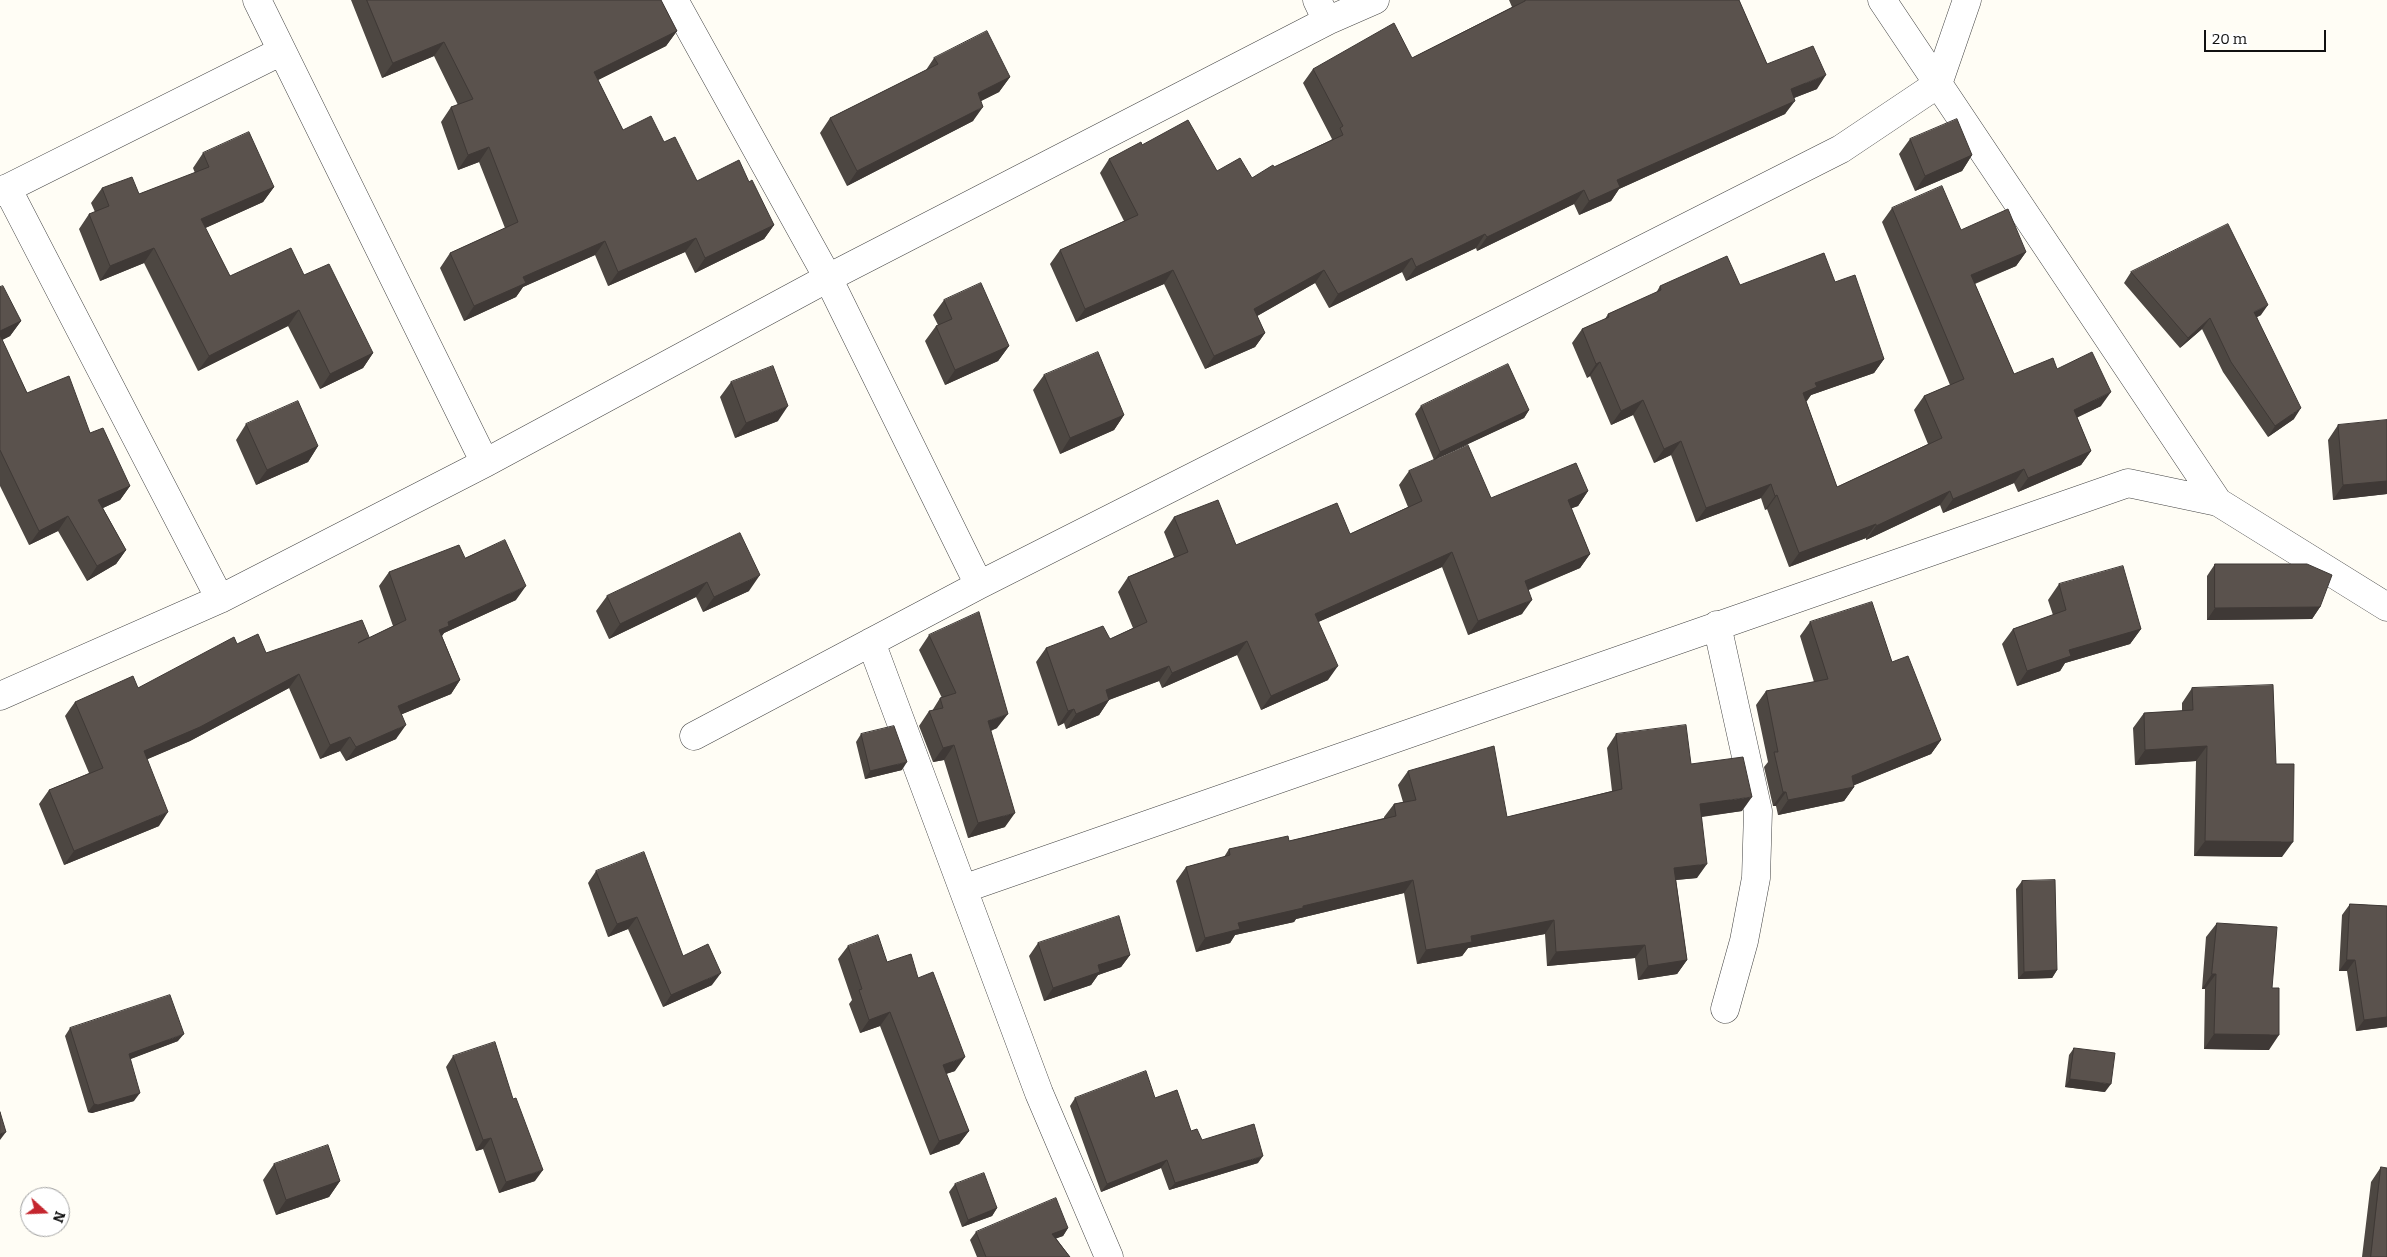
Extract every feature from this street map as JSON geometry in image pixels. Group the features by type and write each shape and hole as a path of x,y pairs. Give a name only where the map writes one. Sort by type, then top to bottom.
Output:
{"street":[{"path":"257,0 485,463"},
{"path":"674,0 828,278 979,585"},
{"path":"0,696 220,599 485,463 1322,10 1375,0"},
{"path":"1882,0 2218,502"},
{"path":"694,736 979,585 1841,149 1938,84 1967,0"},
{"path":"220,599 4,190 282,51"},
{"path":"963,889 2128,483 2218,502 2387,607"},
{"path":"1717,625 1758,811 1756,878 1744,941 1725,1009"},
{"path":"871,642 1039,1093 1109,1257"}],"building":[{"path":"367,0 661,0 677,31 594,72 623,130 651,116 664,142 675,137 697,181 739,160 749,182 752,180 774,225 705,258 696,238 618,272 605,241 523,277 526,283 474,306 450,253 518,222 489,147 468,155 451,107 473,99 444,42 393,63"},
{"path":"1525,0 1739,0 1767,64 1813,46 1826,75 1791,89 1795,101 1617,180 1620,187 1589,201 1584,190 1487,237 1485,234 1416,267 1412,258 1338,294 1324,270 1254,309 1265,333 1214,356 1173,270 1085,309 1060,250 1138,215 1109,159 1141,142 1142,145 1188,120 1217,171 1240,158 1252,178 1273,165 1274,167 1343,135 1340,128 1343,126 1313,69 1394,23 1412,58"},
{"path":"987,31 1010,77 978,93 983,107 857,171 830,118 938,64 934,58"},
{"path":"1957,119 1972,155 1925,176 1910,139"},
{"path":"249,132 274,187 201,219 230,276 291,248 304,275 329,264 373,353 330,374 299,310 209,356 154,248 110,266 89,214 109,206 102,188 132,177 139,194 209,167 203,153"},
{"path":"1942,186 1961,230 2008,209 2026,252 1971,275 2014,374 2053,358 2057,369 2092,352 2111,392 2074,410 2091,451 2028,478 2024,469 1953,499 1950,491 1876,526 1876,524 1799,553 1771,484 1706,508 1681,441 1664,449 1643,400 1621,411 1600,362 1596,364 1582,329 1609,317 1608,314 1661,290 1660,286 1727,256 1740,285 1824,253 1835,282 1855,275 1884,359 1815,383 1817,387 1803,393 1837,487 1942,438 1924,396 1964,379 1892,208"},
{"path":"2228,224 2268,305 2254,312 2301,408 2275,426 2231,362 2210,318 2188,338 2131,272"},
{"path":"981,283 1009,346 955,370 936,326 952,319 944,300"},
{"path":"3,286 21,321 0,331 0,287"},
{"path":"0,335 27,393 69,376 90,433 103,428 130,486 98,500 126,550 97,566 68,516 39,531 0,450"},
{"path":"1098,352 1124,415 1070,438 1044,375"},
{"path":"1508,364 1529,410 1440,452 1421,406"},
{"path":"773,366 788,406 746,423 731,382"},
{"path":"298,401 318,446 267,470 246,424"},
{"path":"2387,420 2387,481 2343,485 2338,425"},
{"path":"1468,445 1491,498 1576,463 1588,491 1568,500 1590,554 1525,581 1532,600 1478,621 1452,552 1315,614 1338,666 1271,696 1247,641 1172,673 1169,666 1106,690 1109,700 1076,714 1074,709 1068,711 1046,648 1103,626 1110,639 1147,622 1128,577 1188,552 1174,517 1218,500 1236,545 1337,503 1350,534 1422,501 1409,471"},
{"path":"740,533 760,575 714,597 707,582 620,624 607,596"},
{"path":"505,540 526,586 448,622 449,626 439,630 460,680 398,706 406,725 356,747 350,737 330,745 299,674 200,727 144,751 168,812 74,851 49,790 103,768 75,702 133,676 138,688 234,637 237,644 258,634 266,653 362,620 369,637 358,643 406,620 389,572 459,545 465,558"},
{"path":"2215,564 2307,564 2332,575 2320,607 2215,608"},
{"path":"2123,566 2141,629 2069,650 2071,656 2027,671 2013,629 2066,610 2059,584"},
{"path":"1872,602 1892,662 1908,656 1941,740 1852,776 1854,787 1788,800 1786,792 1783,792 1774,752 1778,752 1766,691 1828,679 1810,622"},
{"path":"979,612 1008,714 988,721 1015,813 978,823 954,745 943,748 929,711 943,708 940,698 956,693 929,635"},
{"path":"2273,685 2276,764 2294,764 2293,842 2205,841 2207,746 2145,750 2144,713 2193,710 2192,688"},
{"path":"1686,725 1691,764 1743,757 1752,797 1700,804 1707,864 1674,868 1687,960 1648,966 1645,945 1556,952 1554,920 1471,936 1472,942 1426,950 1413,880 1238,923 1240,929 1205,938 1186,867 1230,855 1229,849 1288,836 1289,841 1396,816 1394,804 1416,800 1408,771 1494,746 1507,817 1622,789 1616,734"},
{"path":"894,726 907,762 870,771 861,734"},
{"path":"644,852 683,956 708,944 721,973 671,995 637,917 617,924 596,871"},
{"path":"2055,880 2057,970 2024,972 2022,881"},
{"path":"2350,904 2387,906 2387,1017 2364,1020 2355,960 2347,960"},
{"path":"1119,916 1130,955 1098,965 1100,972 1053,988 1038,943"},
{"path":"2217,923 2277,927 2272,988 2279,988 2279,1035 2214,1034 2216,974 2212,974"},
{"path":"878,935 887,962 911,954 918,978 933,972 965,1057 943,1065 969,1131 939,1141 890,1012 869,1020 859,990 862,989 848,946"},
{"path":"170,995 184,1034 129,1054 140,1093 98,1105 94,1104 70,1028"},
{"path":"495,1042 513,1099 516,1098 543,1170 506,1182 491,1138 483,1140 453,1056"},
{"path":"2074,1048 2115,1053 2111,1084 2070,1079"},
{"path":"1146,1071 1155,1098 1177,1090 1191,1131 1197,1129 1202,1140 1254,1124 1263,1156 1175,1183 1167,1160 1107,1184 1075,1098"},
{"path":"0,1112 6,1132 0,1134"},
{"path":"328,1145 340,1181 286,1200 274,1164"},
{"path":"2381,1167 2387,1168 2387,1257 2371,1257"},
{"path":"984,1173 997,1208 968,1220 955,1184"},
{"path":"1056,1198 1068,1228 1052,1234 1070,1257 986,1257 976,1232"}]}
